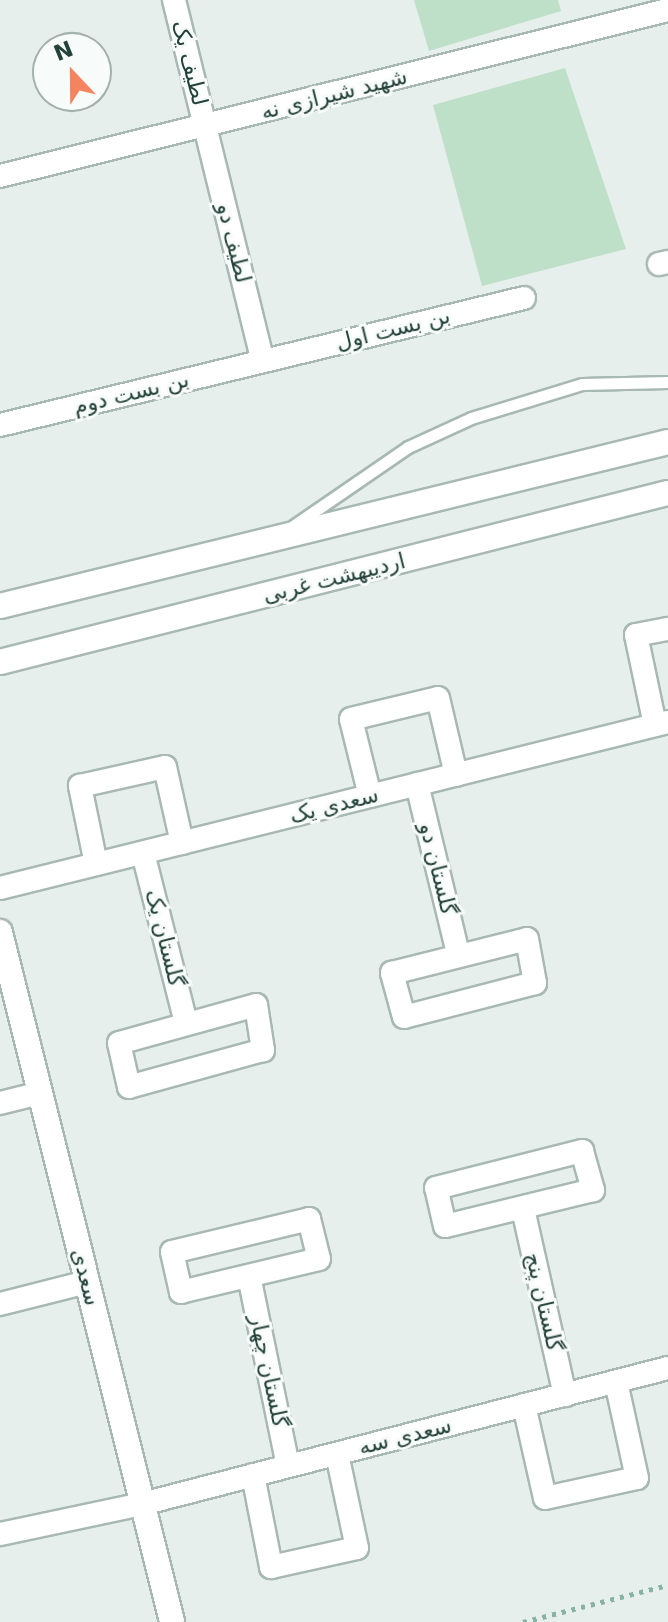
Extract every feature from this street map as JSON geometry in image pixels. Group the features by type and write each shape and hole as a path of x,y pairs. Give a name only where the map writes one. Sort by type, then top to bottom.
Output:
{"main road":[{"path":"0,606 668,442"},
{"name":"اردیبهشت غربی","path":"0,662 668,493"},
{"name":"سعدی","path":"0,932 172,1622"}],"street":[{"name":"لطیف یک","path":"174,0 205,126"},
{"name":"شهید شیرازی نه","path":"0,176 668,10"},
{"name":"لطیف دو","path":"205,126 263,361"},
{"name":"بن بست اول","path":"263,361 524,298"},
{"name":"بن بست دوم","path":"0,425 263,361"},
{"path":"662,723 636,635 668,629"},
{"path":"370,796 351,719 438,698 456,775"},
{"name":"سعدی یک","path":"0,888 662,723"},
{"path":"96,864 80,786 165,767 182,843"},
{"name":"گلستان دو","path":"417,784 458,954"},
{"name":"گلستان یک","path":"143,853 186,1023"},
{"path":"527,939 535,983 404,1017 392,973 458,954 527,939"},
{"path":"256,1005 263,1050 129,1087 119,1043 186,1023 256,1005"},
{"path":"0,1103 40,1093"},
{"path":"582,1151 593,1190 523,1209 445,1226 436,1188 582,1151"},
{"name":"گلستان پنج","path":"523,1209 565,1395"},
{"path":"309,1219 319,1259 249,1276 181,1292 172,1252 309,1219"},
{"name":"گلستان چهار","path":"249,1276 288,1466"},
{"path":"0,1304 87,1282"},
{"name":"سعدی سه","path":"0,1534 142,1504 668,1368"},
{"path":"524,1405 545,1498 637,1478 616,1382"},
{"path":"253,1475 271,1567 357,1548 337,1454"}],"lane":[{"path":"277,538 408,447 471,418 582,384 668,382"}],"path":[{"path":"523,1622 668,1585"}],"green space":[{"path":"414,0 558,0 561,11 429,51"},
{"path":"565,68 626,249 482,286 433,105"}]}
